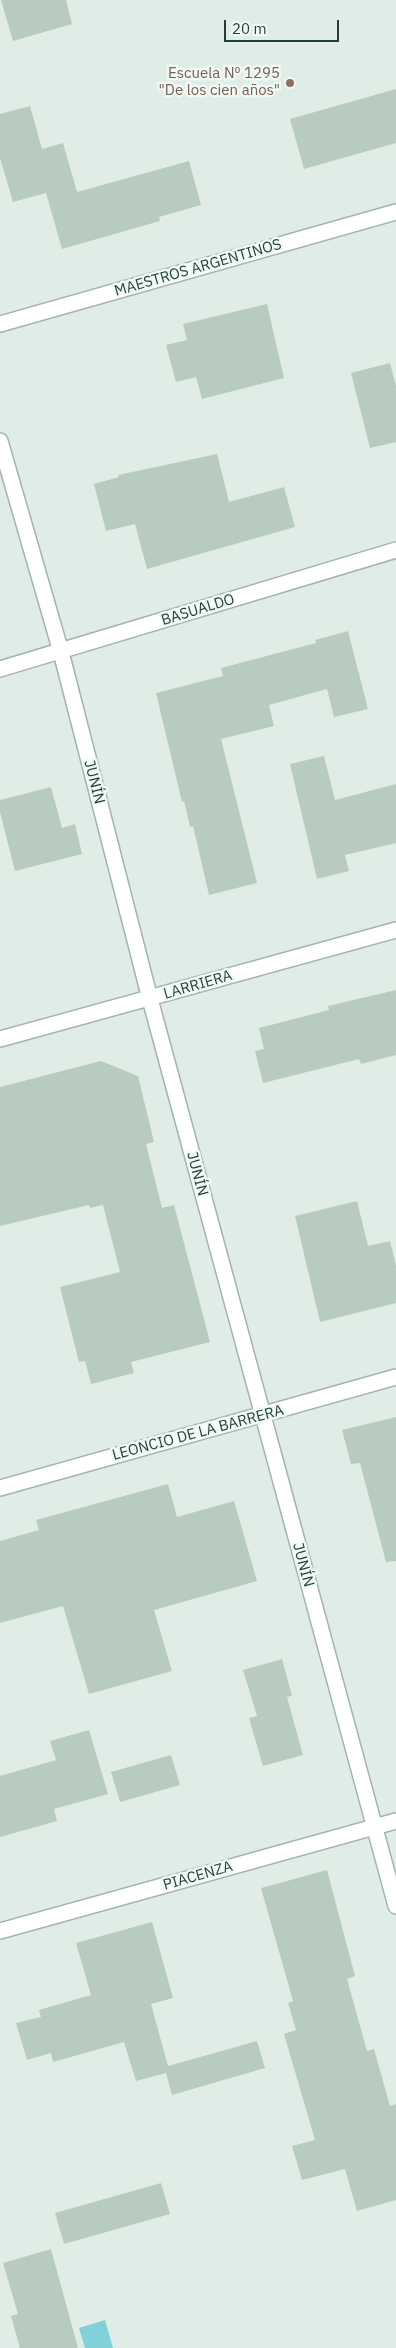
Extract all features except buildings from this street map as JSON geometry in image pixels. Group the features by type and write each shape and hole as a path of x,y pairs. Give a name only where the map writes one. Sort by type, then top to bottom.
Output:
{"street":[{"name":"MAESTROS ARGENTINOS","path":"0,324 396,212"},
{"name":"JUNÍN","path":"0,441 61,652 150,999 396,1906"},
{"name":"BASUALDO","path":"0,669 396,550"},
{"name":"LARRIERA","path":"0,1039 396,930"},
{"name":"LEONCIO DE LA BARRERA","path":"0,1488 263,1416 396,1377"},
{"name":"PIACENZA","path":"0,1931 396,1821"}],"water":[{"path":"105,2320 113,2348 85,2348 79,2328"}],"place":[{"name":"Escuela Nº 1295 \"De los cien años\"","path":"290,83"}]}
